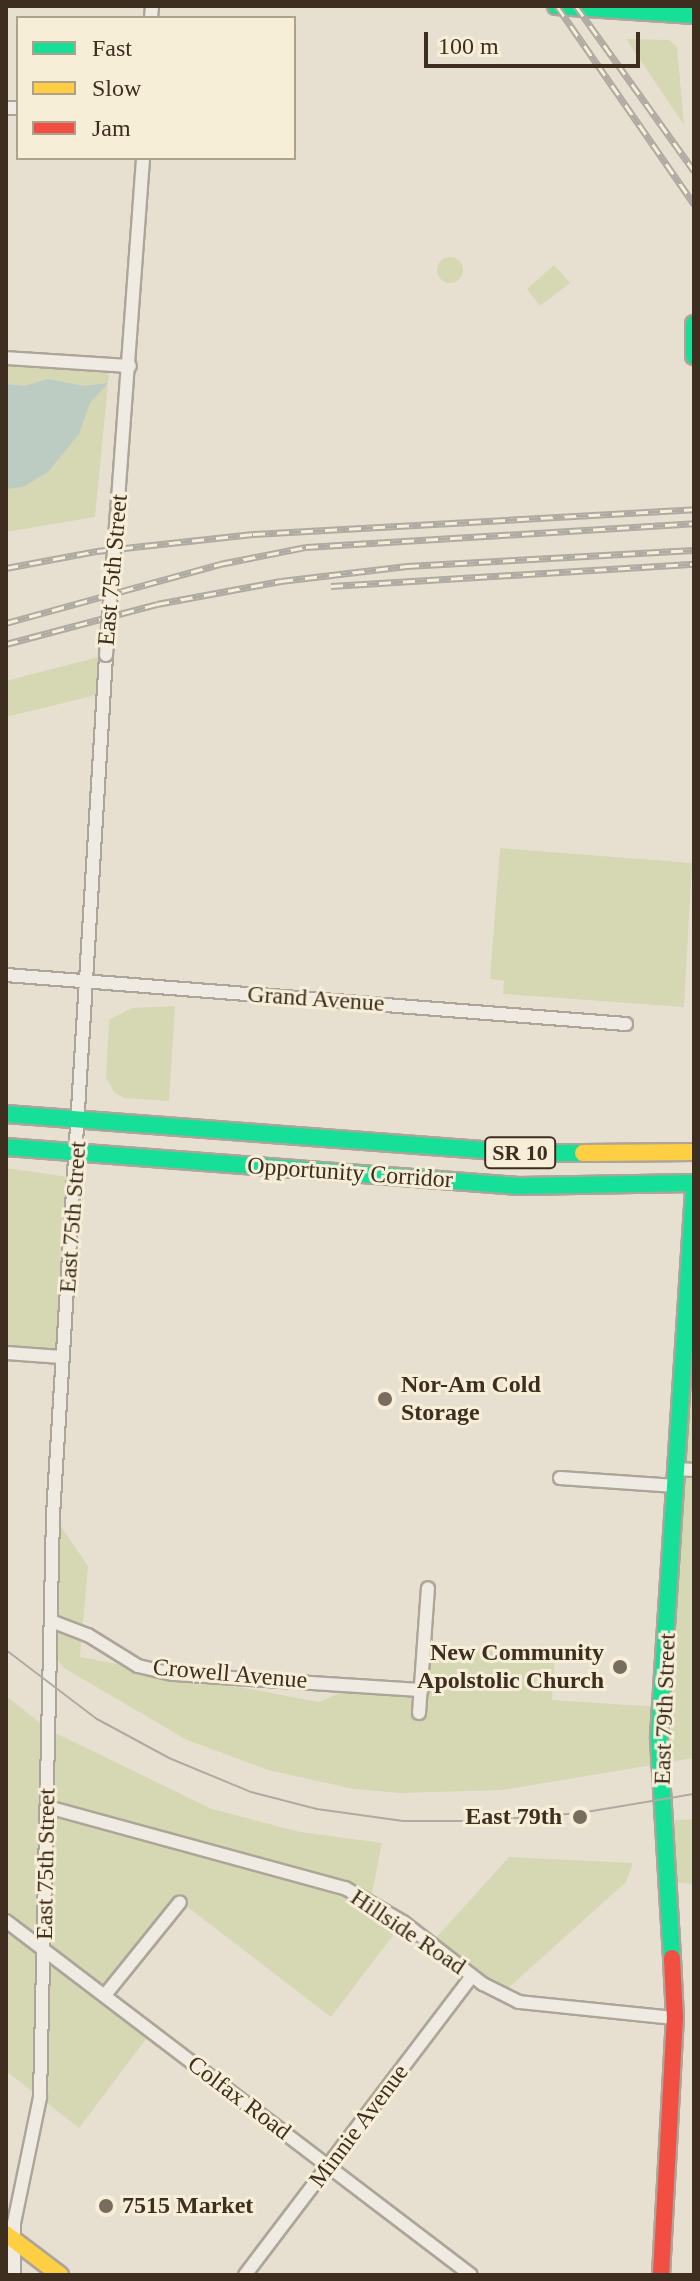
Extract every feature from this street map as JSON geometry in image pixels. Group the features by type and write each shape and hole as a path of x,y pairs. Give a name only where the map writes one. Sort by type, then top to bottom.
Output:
{"main road":[{"path":"556,6 694,15"},
{"path":"694,324 694,356"},
{"name":"Opportunity Corridor","path":"6,1114 550,1155 694,1152"},
{"name":"Opportunity Corridor","path":"6,1147 519,1186 613,1188 694,1183"},
{"name":"East 79th Street","path":"661,2275 675,2018 659,1736 676,1486 686,1469 694,1191"},
{"path":"10,2237 60,2275"}],"street":[{"name":"East 75th Street","path":"14,2275 10,2237 40,2097 51,1621 62,1357 89,982 106,655 130,366 143,160"},
{"path":"6,358 130,366"},
{"name":"Grand Avenue","path":"6,975 626,1024"},
{"path":"6,1353 62,1357"},
{"path":"560,1478 676,1486"},
{"path":"419,1713 428,1588"},
{"name":"Crowell Avenue","path":"51,1621 88,1635 138,1666 173,1674 421,1690"},
{"name":"Hillside Road","path":"48,1807 323,1880 403,1922 472,1976 532,2006 675,2018"},
{"path":"105,1995 180,1902"},
{"name":"Colfax Road","path":"6,1921 471,2275"},
{"name":"Minnie Avenue","path":"245,2275 472,1976"}],"green space":[{"path":"626,39 669,40 677,47 684,125"},
{"path":"450,257 459,261 463,270 459,279 450,283 441,279 437,270 441,261"},
{"path":"554,265 570,283 540,306 527,289"},
{"path":"6,366 109,373 95,517 6,532"},
{"path":"106,655 104,693 6,717 6,681"},
{"path":"500,848 692,863 684,1007 503,994 504,981 490,979"},
{"path":"175,1006 169,1101 124,1098 115,1093 106,1078 109,1020 132,1008"},
{"path":"6,1168 75,1178 62,1357 6,1353"},
{"path":"694,1213 694,1758 502,1790 400,1793 354,1789 268,1770 187,1740 64,1668 51,1652 53,1515 88,1566 80,1657 319,1702 359,1685 420,1690 424,1646 555,1654 552,1700 661,1707"},
{"path":"6,1696 49,1730 212,1809 300,1832 382,1843 370,1902 403,1922 331,2017 181,1902 105,1995 152,2031 79,2128 6,2071"},
{"path":"694,1819 694,1884 668,1882 664,1821"},
{"path":"509,1857 633,1863 626,1882 506,1990 473,1974 435,1939"}],"shaded area":[{"path":"48,379 84,386 108,383 90,403 79,434 48,472 23,487 6,489 6,384 24,386"}],"tram line":[{"path":"6,1650 97,1719 169,1758 251,1792 317,1809 403,1821 479,1821 580,1813 694,1794"}],"railway":[{"path":"557,6 694,204"},
{"path":"576,6 694,171"},
{"path":"6,568 97,551 253,534 694,509"},
{"path":"6,623 220,564 306,547 694,523"},
{"path":"6,644 157,604 281,581 407,566 694,550"},
{"path":"331,586 694,564"}],"traffic: fast":[{"path":"556,6 694,15"},
{"path":"694,324 694,356"},
{"path":"6,1114 524,1153 583,1153"},
{"path":"6,1147 519,1186 694,1183"},
{"path":"672,1958 659,1736 694,1191"}],"traffic: slow":[{"path":"583,1153 694,1152"},
{"path":"6,2234 60,2275"}],"traffic: jam":[{"path":"661,2275 675,2018 672,1958"}],"place":[{"name":"Nor-Am Cold Storage","path":"385,1399"},
{"name":"New Community Apolstolic Church","path":"620,1667"},
{"name":"East 79th","path":"580,1817"},
{"name":"7515 Market","path":"106,2206"}]}
